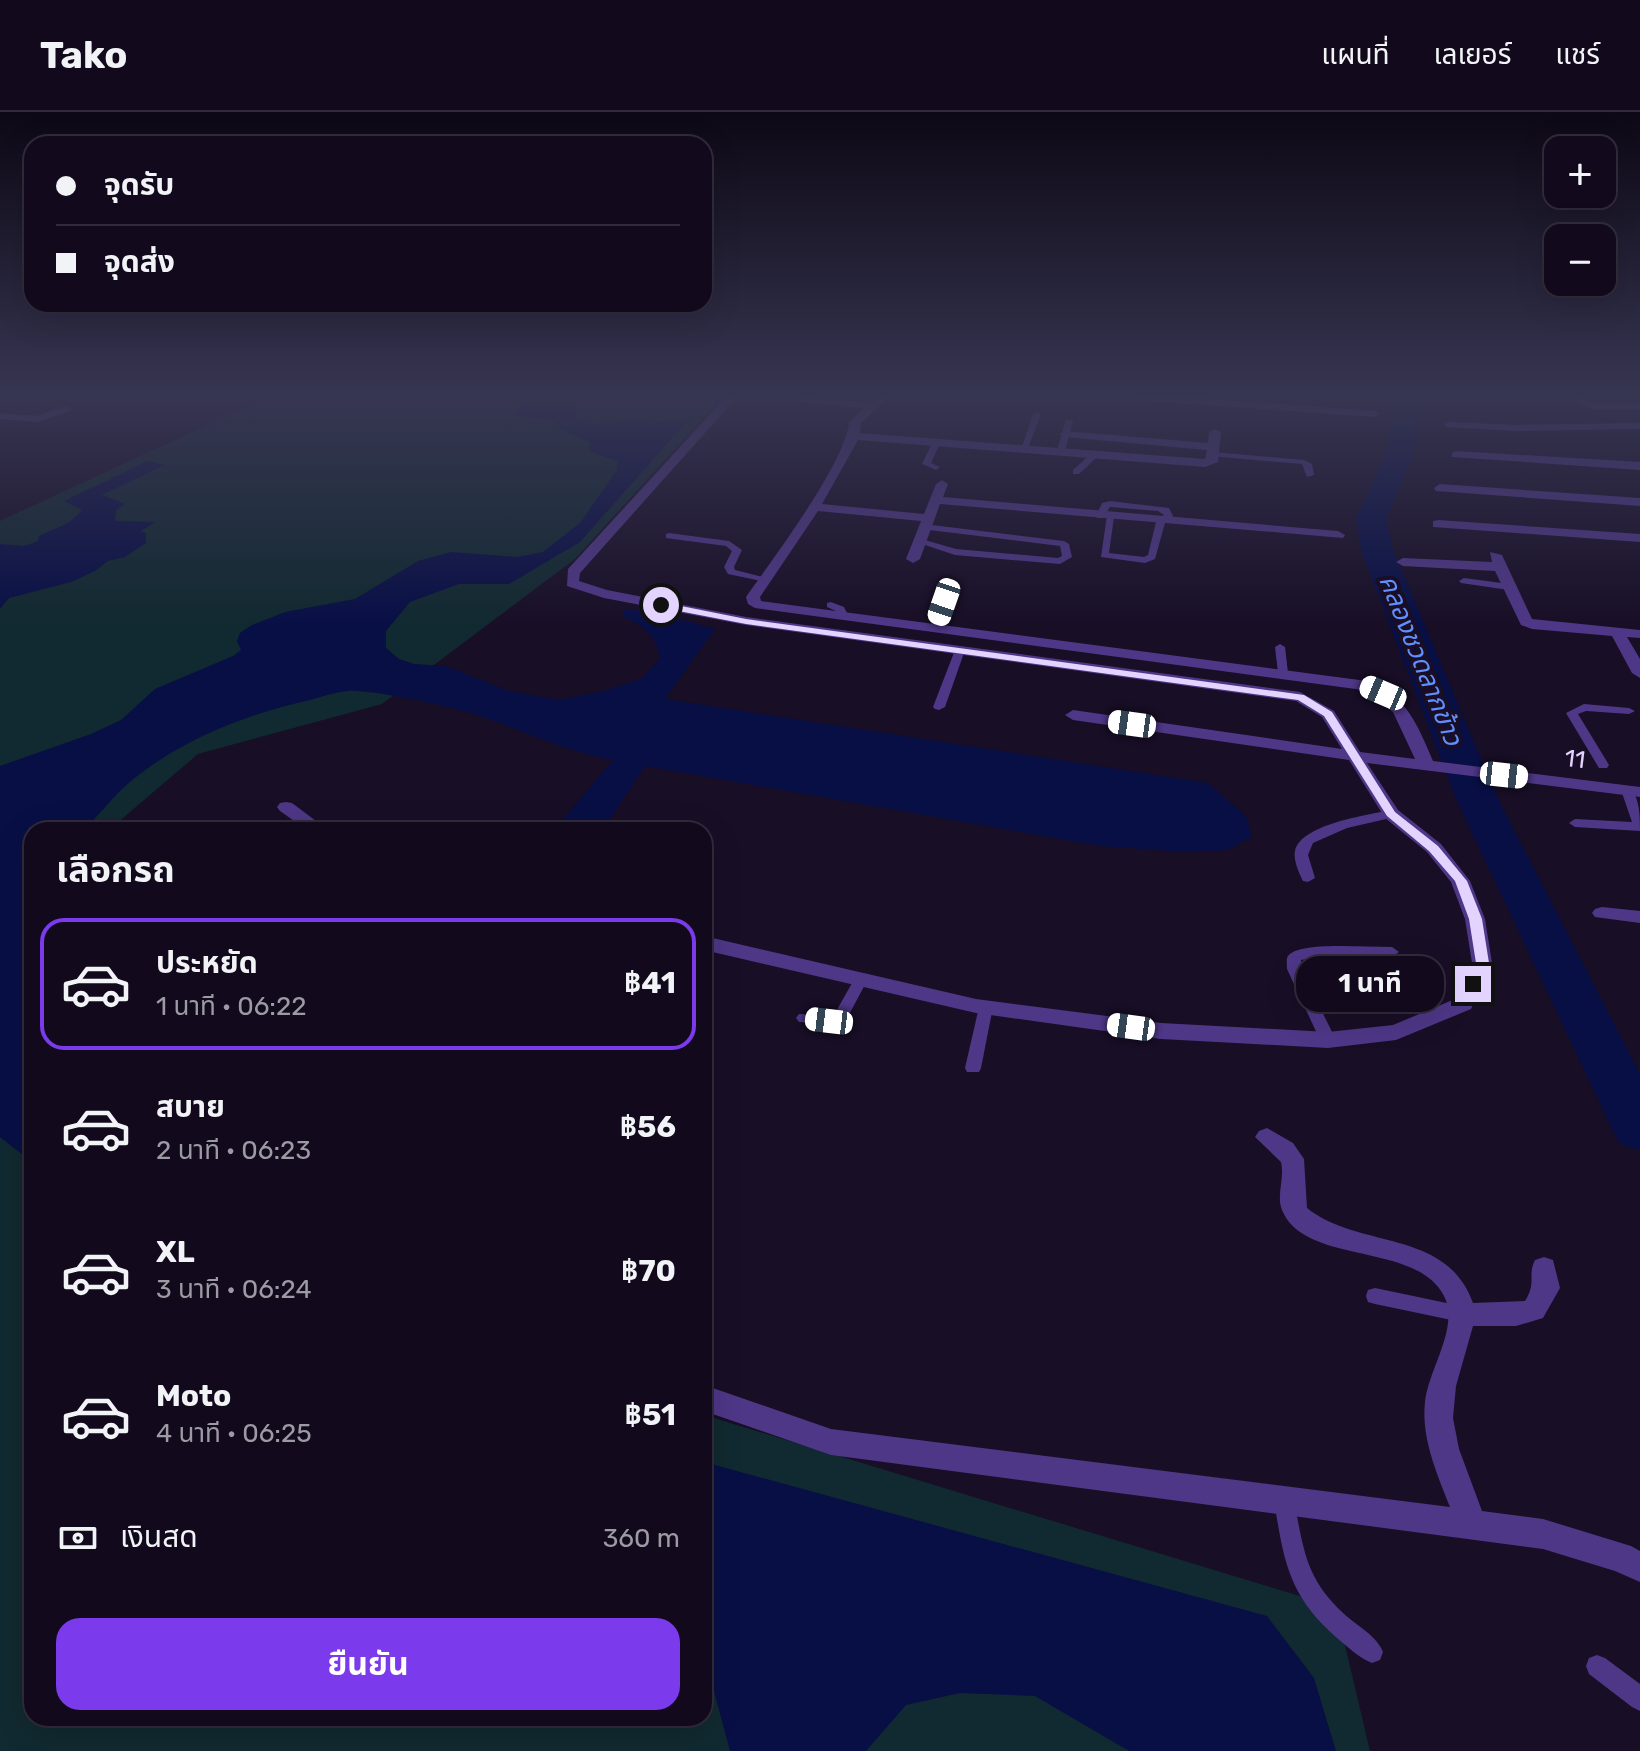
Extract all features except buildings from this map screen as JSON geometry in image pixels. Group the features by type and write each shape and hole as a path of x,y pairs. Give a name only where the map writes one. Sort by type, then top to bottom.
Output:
{"street":[{"path":"663,473 573,572 572,583 579,588 604,594 746,621 1300,697 1328,714 1391,814 1434,848 1460,881 1475,919 1482,963 1463,1004 1396,1032 1328,1040 1161,1031 986,1007 712,945"},
{"path":"833,473 753,597 755,604 1345,681 1383,693 1400,707 1427,766"},
{"path":"913,559 942,484"},
{"path":"1440,488 1640,502"},
{"path":"935,500 1338,535"},
{"path":"814,507 925,523"},
{"path":"1438,524 1640,538"},
{"path":"1403,562 1497,561 1526,622 1640,634"},
{"path":"1617,632 1640,673"},
{"name":"11","path":"1073,715 1353,756 1634,791"},
{"path":"286,807 308,822"},
{"path":"1602,913 1640,917"},
{"path":"1267,1137 1289,1153 1296,1167 1292,1205 1298,1216 1341,1236 1419,1259 1445,1277 1457,1295 1461,1314 1460,1335 1442,1380 1439,1424 1444,1451 1472,1525"},
{"path":"1461,1314 1516,1315 1534,1310 1547,1288 1544,1268"},
{"path":"712,1401 831,1442 1543,1534 1620,1557 1640,1567"}],"lane":[{"path":"1105,516 1104,552 1113,557 1149,560 1161,522"},
{"path":"918,541 955,552 1060,561 1067,557 1067,546 1061,544 925,523"},
{"path":"669,536 729,544 737,550 729,567 731,572 766,579"},
{"path":"1464,581 1509,587"},
{"path":"935,628 944,602"},
{"path":"831,605 840,609 844,617"},
{"path":"1280,647 1283,673"},
{"path":"939,707 960,650"},
{"path":"1603,765 1572,713 1584,707 1629,711"},
{"path":"1575,823 1639,827 1634,791"},
{"path":"1308,878 1301,857 1306,841 1318,833 1391,814"},
{"path":"1328,1040 1294,969 1294,958 1300,954 1318,952 1392,952"},
{"path":"804,1018 839,1020 861,979"},
{"path":"973,1068 986,1007"},
{"path":"1375,1296 1461,1314"},
{"path":"1284,1501 1296,1564 1313,1595 1326,1614 1372,1652"},
{"path":"1597,1666 1640,1699"}],"shaded area":[{"path":"103,473 653,473 575,559 382,704 198,754 118,822 24,822 24,1726 712,1726 712,1417 1336,1607 1370,1751 0,1751 0,521"},
{"path":"122,473 146,473 102,495 125,504 116,510 115,521 155,522 141,531 146,533 146,543 125,557 108,561 71,582 9,598 0,609 0,544 24,546 70,522 82,510 64,501"},
{"path":"615,473 641,473 580,542 509,584 459,584 410,602 386,631 386,648 399,659 414,664 446,666 509,691 558,700 641,679 660,659 656,644 648,633 624,617 624,609 644,609 715,629 665,699 1208,783 1246,816 1252,837 1227,850 1187,852 1100,846 645,766 608,822 561,822 613,760 575,751 463,711 388,695 342,692 278,708 190,742 125,786 91,822 24,822 24,1156 0,1137 0,766 91,734 121,720 155,689 233,656 241,650 237,641 240,633 252,625 285,612 355,599 418,561 451,552 518,557 543,552 580,523"},
{"path":"712,1464 1267,1616 1314,1678 1336,1751 1129,1751 1035,1696 960,1693 906,1705 866,1751 730,1751 712,1684"}],"waterway":[{"name":"คลองชวดลากข้าว","path":"1391,473 1371,519 1377,550 1477,799 1640,1129"}],"route":[{"path":"661,605 746,621 1300,697 1328,714 1391,814 1434,848 1460,881 1475,919 1482,963 1473,984"}]}
